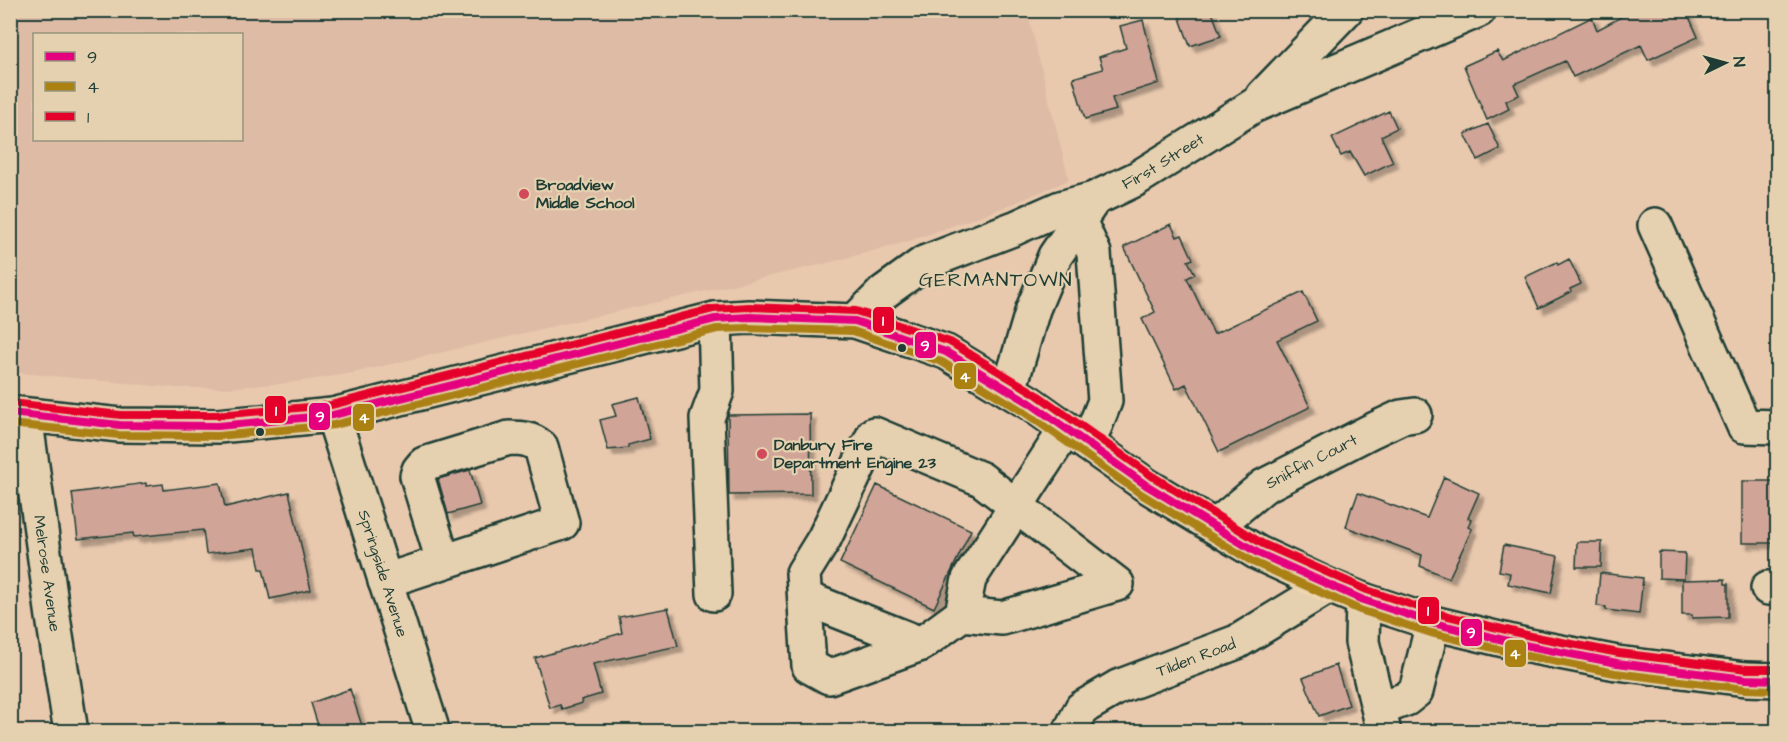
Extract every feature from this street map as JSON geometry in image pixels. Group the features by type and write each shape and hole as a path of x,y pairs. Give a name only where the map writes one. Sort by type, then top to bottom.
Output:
{"main road":[{"path":"18,414 120,425 218,426 333,415 715,320 749,317 855,321 946,352 1009,390 1146,485 1258,552 1363,600 1433,623 1529,646 1617,663 1746,679 1778,680"}],"street":[{"path":"1253,106 1346,10"},
{"name":"First Street","path":"855,321 884,292 924,263 1060,208 1087,209 1253,106 1479,10"},
{"path":"1009,390 1033,309 1055,256 1087,209"},
{"path":"962,614 969,579 1016,506 1105,401 1094,253 1087,209"},
{"path":"1655,225 1744,426 1778,427"},
{"path":"714,594 707,418 717,391 715,320"},
{"name":"Melrose Avenue","path":"18,414 71,732"},
{"name":"Springside Avenue","path":"333,415 433,732"},
{"name":"Sniffin Court","path":"1216,526 1264,486 1369,432 1401,417 1415,415"},
{"path":"874,434 981,479 1016,506 1117,584 1002,618 962,614 921,644 829,677 809,666 804,585 874,434"},
{"path":"385,580 443,561 562,522 542,447 532,440 509,438 424,464 417,476 443,561"},
{"path":"804,585 921,644"},
{"name":"Tilden Road","path":"1070,732 1082,708 1118,687 1237,642 1329,586"},
{"path":"1363,600 1362,642 1382,720 1416,691 1433,623"}],"shaded area":[{"name":"Broadview Middle School","path":"11,10 1027,11 1069,180 1005,207 913,240 832,262 348,374 289,383 226,388 176,388 11,372"}],"building":[{"path":"1177,10 1211,10 1221,36 1190,46"},
{"path":"1634,10 1686,10 1698,37 1648,60 1641,45 1573,77 1565,61 1514,84 1519,95 1506,101 1509,109 1487,120 1464,66 1497,51 1503,61 1592,17 1597,30"},
{"path":"1143,20 1159,83 1112,98 1116,110 1085,119 1073,78 1103,69 1099,57 1126,48 1120,26"},
{"path":"1389,111 1397,128 1381,136 1393,162 1364,176 1350,152 1341,156 1332,138"},
{"path":"1488,124 1500,149 1478,160 1465,134"},
{"path":"1171,224 1177,237 1182,235 1193,259 1188,261 1195,274 1187,278 1214,334 1303,292 1317,321 1277,340 1310,407 1219,452 1186,384 1176,389 1142,319 1155,312 1124,247"},
{"path":"1569,259 1581,284 1570,289 1571,292 1539,308 1525,277"},
{"path":"639,397 650,439 628,445 628,448 608,450 600,420 616,416 612,404"},
{"path":"810,414 811,494 729,495 728,415"},
{"path":"470,470 480,505 448,514 438,479"},
{"path":"1444,477 1479,493 1468,518 1471,519 1468,527 1472,529 1449,578 1420,566 1422,555 1346,527 1358,493 1427,518"},
{"path":"1742,481 1778,481 1778,543 1742,543"},
{"path":"146,483 146,486 163,484 164,490 220,483 225,507 289,492 311,590 270,599 256,548 206,554 203,530 134,537 133,533 78,539 72,493"},
{"path":"877,485 971,530 934,608 840,563"},
{"path":"1577,542 1602,542 1601,567 1576,567"},
{"path":"1504,545 1558,556 1551,593 1508,584 1510,573 1499,571"},
{"path":"1659,552 1685,553 1684,579 1659,578"},
{"path":"1600,573 1643,578 1639,614 1606,610 1606,607 1597,606"},
{"path":"1725,579 1725,584 1728,584 1728,617 1692,618 1692,615 1682,615 1682,580"},
{"path":"668,608 678,646 593,664 601,694 562,709 560,705 550,708 535,658 622,633 619,617"},
{"path":"1336,665 1349,705 1319,716 1303,678"},
{"path":"350,689 364,732 320,732 311,703"}],"transit line":[{"name":"1","path":"11,403 121,415 218,415 331,405 713,309 749,307 856,311 950,342 1036,394 1152,476 1263,544 1367,590 1436,613 1531,636 1619,653 1747,669 1778,669"},
{"name":"9","path":"10,413 120,425 218,426 333,415 715,319 749,317 855,321 946,352 1030,403 1146,485 1258,553 1363,600 1433,623 1529,646 1617,663 1746,679 1778,680"},
{"name":"4","path":"10,424 119,435 218,436 334,425 717,329 853,331 942,362 1024,412 1141,494 1253,562 1360,610 1431,633 1527,656 1615,673 1745,689 1778,690"}],"place":[{"name":"Broadview Middle School","path":"524,194"},
{"name":"Danbury Fire Department Engine 23","path":"762,454"}],"district":[{"name":"GERMANTOWN","path":"996,280"}]}
